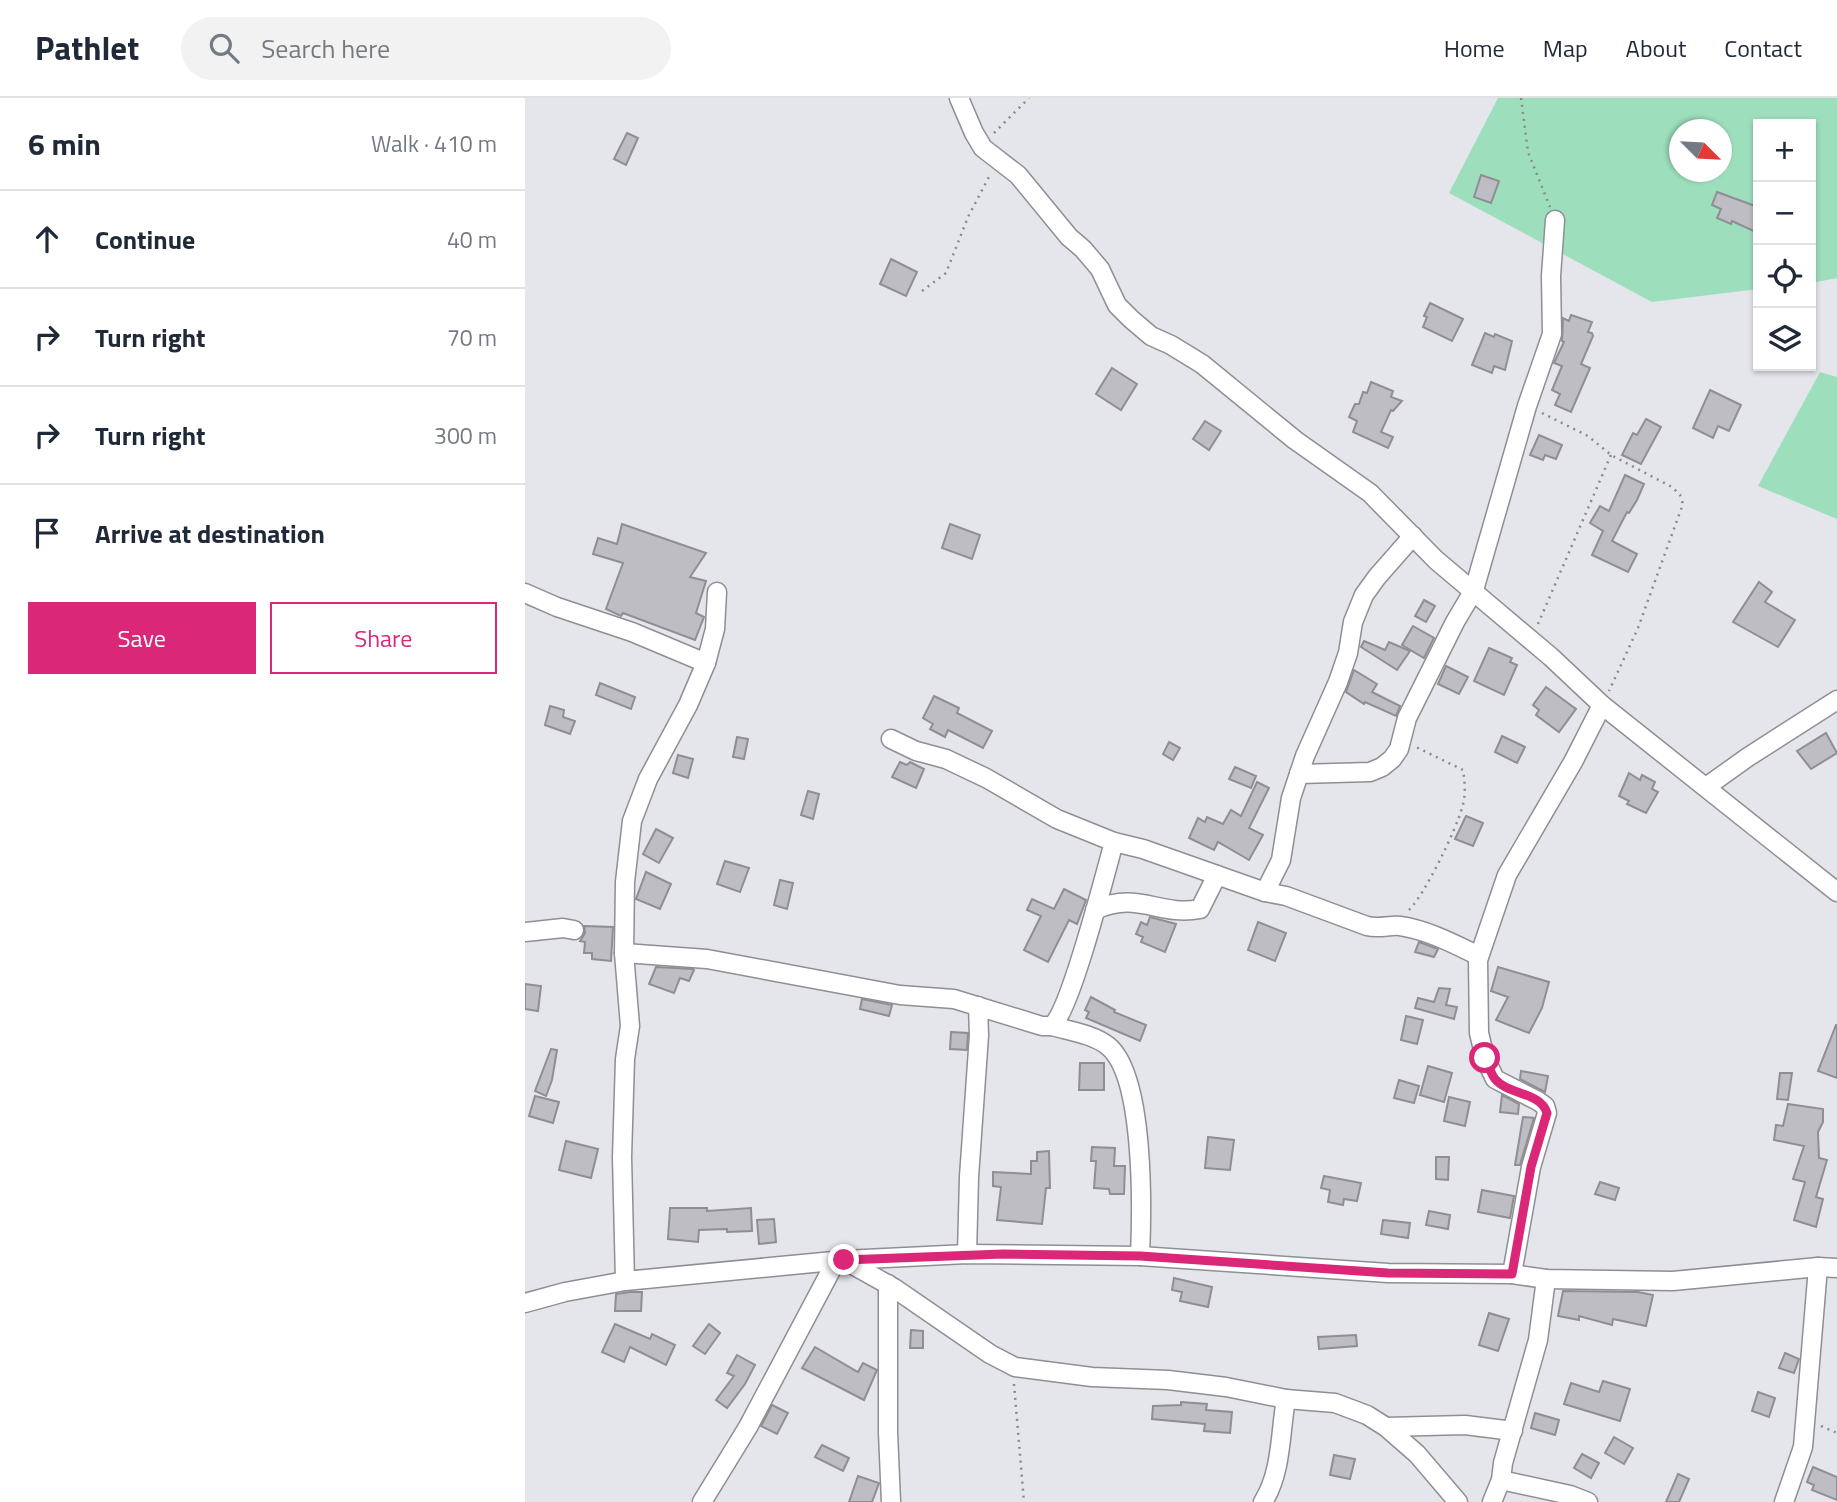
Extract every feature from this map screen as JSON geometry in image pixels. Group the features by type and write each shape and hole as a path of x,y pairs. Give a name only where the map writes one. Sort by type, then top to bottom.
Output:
{"street":[{"path":"959,98 983,148 1018,175 1069,237 1083,248 1100,269 1117,306 1131,320 1151,336 1202,364 1296,440 1370,493 1436,560 1474,590 1602,705 1837,892"},
{"path":"1299,774 1370,772 1392,759 1399,749 1407,718 1474,590 1527,405 1552,334 1551,276 1555,220"},
{"path":"1265,892 1281,860 1291,798 1299,774 1342,672 1353,622 1364,595 1413,537"},
{"path":"625,1281 622,1157 625,1059 630,1026 624,953 625,882 632,821 648,779 688,705 706,663 715,629 717,592"},
{"path":"525,593 592,620 632,632 706,663"},
{"path":"1706,787 1837,700"},
{"path":"1512,1274 1531,1167 1547,1113 1545,1106 1538,1101 1495,1079 1485,1058 1479,1033 1479,956 1507,875 1573,762 1602,705"},
{"path":"891,739 916,751 946,759 986,778 1057,819 1114,842 1143,849 1265,892 1286,896 1367,926 1380,929 1395,925 1414,928 1479,956"},
{"path":"1052,1026 1058,1019 1074,978 1114,842"},
{"path":"1095,909 1112,902 1127,901 1172,910 1200,909 1217,875"},
{"path":"525,932 563,928 574,930"},
{"path":"624,953 706,959 900,995 954,999 1042,1026 1052,1026 1096,1039 1116,1056 1126,1079 1135,1117 1141,1168 1140,1256"},
{"path":"967,1254 969,1177 979,1035 978,1006"},
{"path":"525,1303 565,1292 625,1281 840,1260 967,1254 1140,1256 1388,1273 1512,1274 1546,1279 1673,1281 1837,1268"},
{"path":"840,1260 888,1284 989,1354 1015,1367 1092,1377 1168,1380 1227,1387 1286,1398 1335,1403 1367,1415 1386,1427 1417,1454 1458,1502"},
{"path":"702,1502 748,1427 840,1260"},
{"path":"1784,1502 1803,1447 1818,1268"},
{"path":"1492,1502 1501,1480 1503,1463 1538,1340 1546,1279"},
{"path":"888,1284 891,1502"},
{"path":"1263,1502 1270,1490 1279,1457 1286,1398"},
{"path":"1386,1427 1465,1425 1513,1430"},
{"path":"1501,1480 1570,1495 1588,1502"}],"path":[{"path":"983,148 995,131 1029,98"},
{"path":"1521,98 1528,152 1555,220"},
{"path":"922,291 946,273 968,217 998,160"},
{"path":"1527,405 1588,436 1611,454 1672,487 1680,495 1683,504 1638,628 1602,705"},
{"path":"1531,640 1611,454"},
{"path":"1395,925 1413,906 1450,840 1463,806 1465,782 1464,769 1413,746 1402,738"},
{"path":"1015,1367 1016,1418 1024,1502"}],"green space":[{"path":"1498,98 1837,98 1837,278 1816,282 1816,119 1753,119 1753,290 1652,302 1449,193"},
{"path":"1820,372 1837,377 1837,519 1758,486"}],"building":[{"path":"627,133 638,138 626,165 614,159"},
{"path":"1481,175 1499,181 1491,203 1474,197"},
{"path":"1717,192 1753,205 1753,231 1732,221 1731,224 1717,218 1721,209 1712,205"},
{"path":"891,259 917,272 906,296 880,284"},
{"path":"1430,303 1463,319 1452,341 1423,327 1427,317 1424,316"},
{"path":"1571,315 1592,322 1588,332 1593,336 1581,364 1590,368 1571,412 1555,405 1560,394 1552,390 1562,366 1554,363 1564,342 1563,318 1569,321"},
{"path":"1485,333 1512,341 1505,370 1494,366 1492,373 1472,365"},
{"path":"1112,368 1137,384 1121,410 1096,394"},
{"path":"1371,382 1393,391 1391,397 1402,401 1391,410 1381,432 1393,437 1388,448 1353,432 1357,421 1349,417 1355,404 1359,404 1363,392 1367,393"},
{"path":"1710,390 1741,405 1729,431 1718,426 1713,438 1693,428"},
{"path":"1646,419 1661,427 1641,464 1622,455 1633,433 1637,435"},
{"path":"1205,421 1221,431 1209,450 1193,439"},
{"path":"1539,435 1562,445 1556,459 1545,455 1543,460 1530,455"},
{"path":"1625,475 1644,484 1612,541 1637,554 1628,572 1592,555 1603,531 1590,523 1600,506 1609,511"},
{"path":"622,524 706,553 690,577 706,581 696,613 704,617 695,640 606,609 623,563 593,554 598,538 617,544"},
{"path":"950,524 980,535 972,559 942,548"},
{"path":"1759,582 1772,592 1765,602 1795,620 1778,647 1733,622"},
{"path":"1424,600 1435,606 1426,622 1415,616"},
{"path":"1413,626 1434,638 1424,658 1402,645"},
{"path":"1364,641 1385,650 1389,642 1410,651 1397,670 1361,647"},
{"path":"1489,648 1512,658 1510,662 1517,665 1504,695 1474,681"},
{"path":"1446,666 1468,677 1459,694 1438,684"},
{"path":"1354,670 1377,684 1372,692 1400,706 1396,716 1365,702 1364,704 1346,692"},
{"path":"600,683 635,697 631,709 596,695"},
{"path":"1546,687 1576,709 1559,732 1536,715 1539,710 1533,705"},
{"path":"934,696 959,708 957,713 992,731 983,748 948,730 945,737 930,729 933,724 923,718"},
{"path":"550,706 564,710 563,717 575,721 570,734 545,725"},
{"path":"1826,733 1837,753 1811,769 1797,751"},
{"path":"1502,736 1525,747 1517,763 1495,752"},
{"path":"737,737 748,739 744,759 733,757"},
{"path":"1169,742 1180,748 1173,760 1163,754"},
{"path":"678,755 693,759 688,778 673,773"},
{"path":"900,762 907,765 910,762 924,769 916,788 892,777"},
{"path":"1235,767 1256,776 1251,788 1229,779"},
{"path":"1629,773 1640,780 1642,775 1655,782 1652,789 1658,792 1646,813 1627,804 1629,801 1619,796"},
{"path":"1257,782 1269,788 1249,828 1263,835 1249,860 1218,842 1214,850 1189,838 1198,818 1205,822 1207,817 1223,824 1231,810 1241,816"},
{"path":"808,791 819,794 813,819 801,815"},
{"path":"1466,816 1483,823 1473,846 1455,839"},
{"path":"656,829 673,838 659,863 643,854"},
{"path":"725,861 749,868 740,892 717,884"},
{"path":"646,872 671,884 660,909 636,899"},
{"path":"780,880 793,883 787,909 774,905"},
{"path":"1064,889 1086,900 1077,924 1069,920 1048,962 1024,950 1041,916 1027,910 1032,899 1054,909"},
{"path":"1150,917 1176,924 1165,952 1141,942 1143,937 1136,934 1141,922 1147,925"},
{"path":"1258,922 1286,933 1275,961 1248,950"},
{"path":"584,926 613,927 611,961 592,959 592,953 584,953 585,942 580,941 585,933"},
{"path":"1419,942 1438,949 1434,957 1415,952"},
{"path":"656,967 694,970 689,981 680,978 674,993 649,984"},
{"path":"1498,967 1549,982 1542,1008 1529,1033 1496,1020 1508,997 1491,991"},
{"path":"525,984 541,986 538,1011 525,1009"},
{"path":"1439,988 1450,989 1446,1005 1457,1007 1454,1019 1415,1008 1418,998 1434,1002"},
{"path":"1091,997 1115,1010 1114,1012 1146,1025 1140,1041 1086,1018 1089,1012 1085,1010"},
{"path":"862,999 892,1005 889,1016 860,1009"},
{"path":"1406,1016 1423,1020 1417,1044 1401,1040"},
{"path":"1837,1025 1837,1078 1818,1071"},
{"path":"951,1032 968,1033 967,1050 950,1049"},
{"path":"551,1049 557,1050 552,1080 546,1096 535,1091"},
{"path":"1080,1063 1104,1063 1104,1090 1079,1090"},
{"path":"1428,1066 1452,1073 1444,1102 1420,1095"},
{"path":"1521,1071 1548,1076 1545,1092 1520,1079"},
{"path":"1780,1073 1792,1073 1788,1100 1777,1099"},
{"path":"1399,1080 1419,1086 1414,1103 1394,1098"},
{"path":"1502,1095 1519,1104 1518,1114 1500,1112"},
{"path":"535,1096 559,1102 553,1123 529,1116"},
{"path":"1449,1097 1470,1102 1465,1126 1444,1121"},
{"path":"1788,1104 1823,1109 1823,1122 1818,1132 1819,1158 1827,1160 1816,1197 1823,1199 1816,1227 1794,1220 1805,1182 1793,1179 1804,1146 1774,1140 1776,1125 1783,1126"},
{"path":"1523,1117 1534,1118 1520,1165 1515,1165"},
{"path":"1208,1137 1234,1140 1230,1170 1205,1168"},
{"path":"566,1141 598,1149 591,1178 559,1170"},
{"path":"1092,1147 1115,1148 1114,1166 1125,1166 1124,1194 1110,1194 1109,1189 1094,1188 1096,1161 1091,1161"},
{"path":"1049,1151 1050,1188 1046,1188 1042,1224 997,1220 1001,1187 993,1186 993,1172 1031,1174 1031,1161 1037,1161 1037,1152"},
{"path":"1436,1157 1449,1157 1448,1180 1436,1179"},
{"path":"1324,1176 1361,1183 1357,1201 1344,1199 1343,1205 1328,1202 1330,1190 1321,1188"},
{"path":"1600,1182 1619,1188 1615,1200 1595,1194"},
{"path":"1482,1190 1514,1196 1510,1218 1478,1212"},
{"path":"670,1208 707,1208 707,1211 751,1208 752,1231 699,1230 698,1242 668,1239"},
{"path":"1429,1211 1450,1215 1448,1229 1426,1225"},
{"path":"774,1219 776,1242 759,1244 757,1220"},
{"path":"1383,1220 1410,1223 1408,1238 1381,1234"},
{"path":"1174,1278 1212,1287 1208,1307 1180,1301 1182,1292 1172,1290"},
{"path":"1563,1291 1638,1292 1653,1295 1646,1326 1613,1319 1612,1325 1579,1316 1579,1320 1558,1316"},
{"path":"642,1292 641,1311 615,1311 616,1294"},
{"path":"1489,1313 1509,1319 1498,1351 1479,1345"},
{"path":"615,1324 650,1339 652,1334 675,1345 666,1365 630,1347 624,1362 602,1352"},
{"path":"709,1324 720,1333 705,1354 693,1346"},
{"path":"911,1330 923,1331 923,1348 910,1348"},
{"path":"1356,1335 1357,1346 1319,1349 1318,1337"},
{"path":"815,1347 858,1372 863,1363 877,1370 864,1400 802,1368"},
{"path":"1785,1353 1799,1359 1794,1373 1779,1368"},
{"path":"737,1355 755,1365 727,1408 716,1400 734,1376 727,1373"},
{"path":"1603,1381 1630,1389 1620,1421 1564,1404 1571,1383 1599,1392"},
{"path":"1758,1392 1775,1398 1769,1417 1752,1411"},
{"path":"1181,1402 1207,1404 1206,1410 1232,1412 1230,1433 1204,1431 1205,1424 1152,1419 1153,1406 1181,1405"},
{"path":"772,1405 788,1413 777,1434 761,1426"},
{"path":"1535,1413 1559,1420 1555,1435 1531,1428"},
{"path":"1614,1437 1633,1448 1624,1464 1605,1453"},
{"path":"822,1445 849,1458 843,1471 815,1457"},
{"path":"1582,1454 1599,1463 1591,1478 1574,1468"},
{"path":"1334,1455 1355,1459 1350,1479 1330,1475"},
{"path":"1813,1467 1837,1477 1837,1500 1812,1490 1814,1485 1807,1482"},
{"path":"1678,1474 1689,1479 1679,1502 1666,1502"},
{"path":"858,1476 879,1483 872,1502 849,1502"}],"route":[{"path":"844,1260 967,1254 1140,1256 1388,1273 1512,1274 1531,1167 1547,1113 1545,1106 1538,1101 1495,1079 1485,1058"}]}
